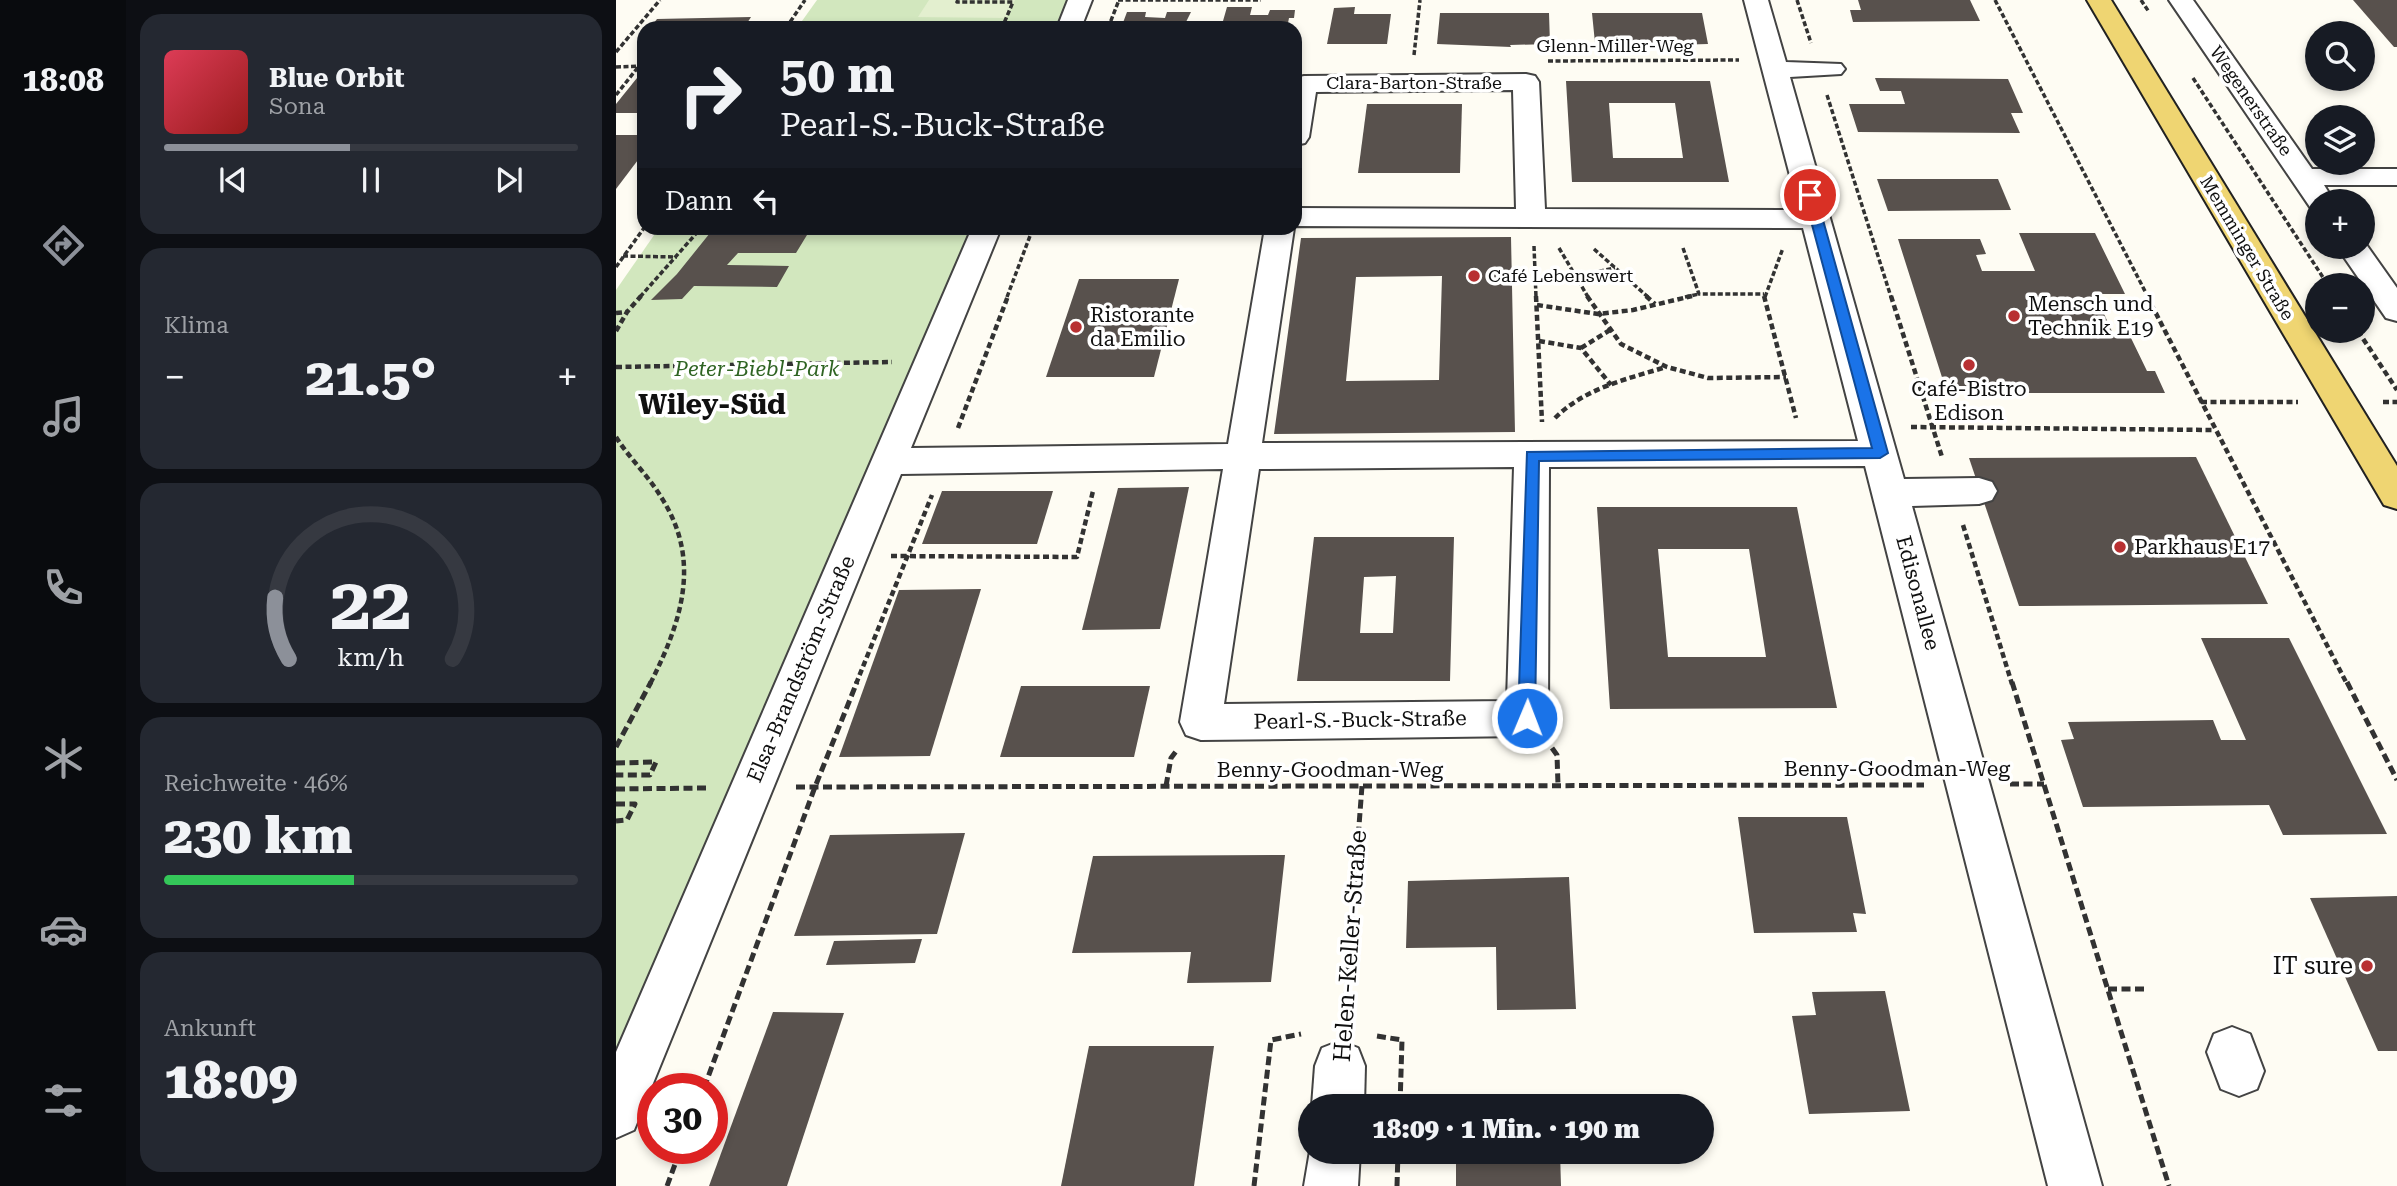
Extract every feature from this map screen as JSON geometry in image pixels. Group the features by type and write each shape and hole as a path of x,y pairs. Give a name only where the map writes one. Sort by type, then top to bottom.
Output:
{"main road":[{"name":"Memminger Straße","path":"2099,0 2397,496"}],"street":[{"path":"1072,21 1080,0"},
{"name":"Edisonallee","path":"1756,0 1877,440 2075,1186"},
{"name":"Wegenerstraße","path":"2181,0 2312,189"},
{"path":"1774,65 1826,69"},
{"name":"Clara-Barton-Straße","path":"1302,96 1304,84 1526,82 1531,218"},
{"path":"2303,177 2397,177"},
{"path":"1302,217 1817,219"},
{"name":"Elsa-Brandström-Straße","path":"616,1111 983,235"},
{"name":"Pearl-S.-Buck-Straße","path":"1278,235 1201,722 1527,718 1532,456"},
{"path":"2361,259 2395,306"},
{"path":"890,461 1243,456 1532,456 1877,440"},
{"path":"1891,493 1966,492"},
{"path":"1331,1186 1333,1164"}],"path":[{"path":"642,21 660,0"},
{"path":"791,21 805,0"},
{"path":"958,0 957,2 1013,2 1005,21"},
{"path":"1111,21 1119,0 1261,0"},
{"path":"1414,60 1420,0"},
{"path":"1797,0 1826,69 1933,428 1966,492 2044,784 2169,1186"},
{"path":"1995,0 2214,430 2397,780"},
{"path":"2141,0 2156,23"},
{"path":"616,52 637,27"},
{"name":"Glenn-Miller-Weg","path":"1545,61 1774,65"},
{"path":"616,67 637,66"},
{"path":"2186,68 2321,273"},
{"path":"616,95 637,71"},
{"path":"1531,218 1543,431 1532,456"},
{"path":"616,267 639,235"},
{"path":"616,331 627,312 695,235"},
{"path":"710,1073 816,787 945,462 1030,235"},
{"path":"1770,247 1783,247 1764,294 1797,418"},
{"path":"1534,248 1571,248"},
{"path":"1559,248 1598,314 1621,344 1667,367 1708,378 1786,377"},
{"path":"1582,248 1606,248"},
{"path":"1593,248 1656,304"},
{"path":"1695,248 1682,248 1699,295"},
{"path":"623,256 678,257"},
{"path":"1577,276 1616,268"},
{"path":"1537,305 1598,314 1699,295 1764,294"},
{"path":"616,313 627,312"},
{"path":"1538,341 1581,348 1610,330"},
{"path":"2366,343 2397,390"},
{"path":"1581,348 1611,385"},
{"path":"616,367 930,362"},
{"path":"1555,418 1565,406 1611,385 1667,367"},
{"path":"1877,440 1933,428 2214,430"},
{"path":"616,437 649,478 664,503 678,530 686,559 681,604 668,642 616,747"},
{"path":"848,555 1077,557 1101,459"},
{"path":"616,764 656,762 650,775 616,775"},
{"name":"Benny-Goodman-Weg","path":"616,789 2044,784"},
{"name":"Helen-Keller-Straße","path":"1352,1070 1362,786"},
{"path":"616,804 635,804 627,820 616,821"},
{"path":"2108,989 2144,989"},
{"path":"1254,1186 1271,1040 1301,1034"},
{"path":"1352,1070 1402,1040 1400,1094"},
{"path":"667,1186 675,1164"},
{"path":"1397,1186 1398,1164"}],"green space":[{"path":"817,0 1069,0 1060,21 802,21"},
{"path":"929,0 1015,0 1006,18 918,17"},
{"name":"Peter-Biebl-Park","path":"654,235 968,235 616,1057 616,290"}],"building":[{"path":"1858,0 1970,0 1980,21 1853,22 1850,10 1861,10"},
{"path":"2353,0 2397,0 2397,47 2394,47 2375,25 2375,21 2371,21"},
{"path":"1227,7 1252,7 1250,15 1268,15 1270,10 1295,10 1294,18 1289,18 1288,21 1223,21"},
{"path":"1355,7 1354,14 1391,14 1387,44 1327,44 1334,8"},
{"path":"1127,12 1146,12 1145,17 1165,18 1167,12 1191,12 1186,21 1124,21"},
{"path":"1440,13 1549,13 1550,44 1510,45 1511,47 1437,44"},
{"path":"1592,13 1702,13 1708,44 1639,46 1595,43"},
{"path":"751,17 748,21 655,21"},
{"path":"637,78 637,113 616,113 616,104"},
{"path":"1875,78 2008,79 2023,113 2011,113 2020,133 1858,132 1849,104 1905,104 1901,91 1880,91"},
{"path":"1566,81 1710,81 1729,182 1572,182","holes":["1609,103 1675,103 1683,158 1613,158"]},
{"path":"1367,104 1462,104 1460,173 1358,173"},
{"path":"616,135 637,135 637,161 616,189"},
{"path":"1877,179 1998,179 2011,210 1888,211"},
{"name":"Mensch und Technik E19","path":"2019,233 2095,233 2125,294 2095,294 2115,338 2131,338 2147,371 2155,371 2165,393 1947,393 1898,239 1980,239 1986,254 1976,255 1982,271 2035,271"},
{"path":"708,235 807,235 796,253 738,253 727,265 789,266 777,287 694,286 682,299 651,300 677,274"},
{"path":"1511,237 1515,432 1274,434 1301,238","holes":["1442,276 1439,380 1346,381 1356,277"]},
{"path":"1079,279 1179,279 1154,377 1046,377"},
{"name":"Parkhaus E17","path":"2196,457 2268,604 2019,606 1969,458"},
{"path":"1189,487 1160,629 1082,630 1118,488"},
{"path":"942,491 1053,491 1037,544 922,544"},
{"path":"1597,507 1797,507 1837,708 1610,709","holes":["1658,549 1749,549 1766,657 1668,657"]},
{"path":"1314,537 1454,537 1450,681 1297,681","holes":["1396,576 1393,633 1360,633 1364,577"]},
{"path":"981,589 930,756 839,757 899,590"},
{"path":"2201,638 2289,638 2387,834 2283,835 2269,805 2083,807 2061,740 2074,739 2068,722 2213,720 2221,740 2246,740"},
{"path":"1021,686 1150,686 1134,757 1000,757"},
{"path":"1738,817 1847,817 1866,914 1853,913 1857,932 1754,933"},
{"path":"965,833 937,934 794,936 830,835"},
{"path":"1285,855 1271,982 1187,983 1191,952 1072,953 1093,856"},
{"path":"1569,877 1576,1009 1497,1010 1496,947 1406,948 1408,881"},
{"path":"2397,896 2397,1051 2378,1051 2310,898"},
{"path":"922,939 915,963 826,965 834,941"},
{"path":"1885,991 1910,1111 1809,1114 1792,1016 1816,1015 1812,992"},
{"path":"773,1012 844,1013 787,1186 709,1186 717,1164 728,1164 728,1134"},
{"path":"1089,1046 1214,1046 1194,1186 1061,1186"},
{"path":"1456,1164 1560,1164 1561,1186 1456,1186"}],"place":[{"name":"Café Lebenswert","path":"1474,276"},
{"name":"Mensch und Technik E19","path":"2014,316"},
{"name":"Ristorante da Emilio","path":"1076,327"},
{"name":"Café-Bistro Edison","path":"1969,365"},
{"name":"Parkhaus E17","path":"2120,547"},
{"name":"IT sure","path":"2367,966"}],"district":[{"name":"Wiley-Süd","path":"712,404"}],"route":[{"path":"1527,718 1532,456 1880,453 1810,195"}]}
